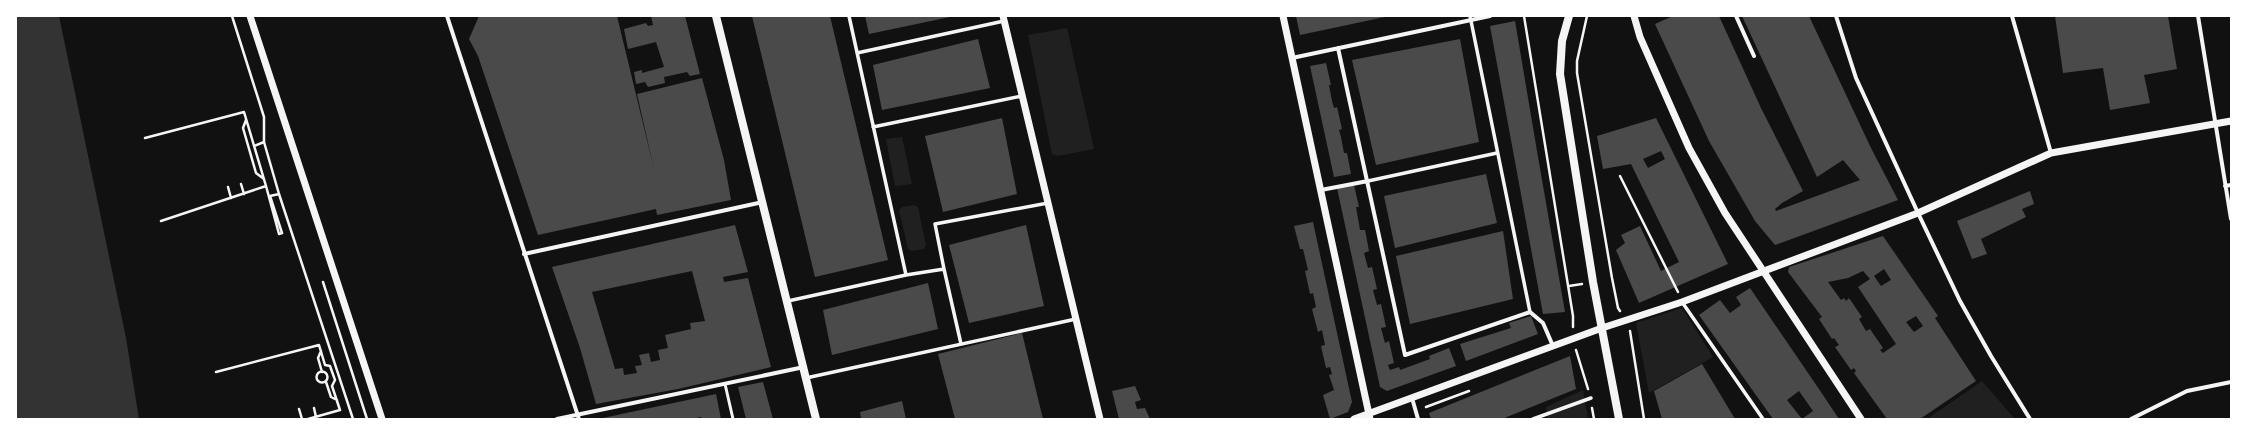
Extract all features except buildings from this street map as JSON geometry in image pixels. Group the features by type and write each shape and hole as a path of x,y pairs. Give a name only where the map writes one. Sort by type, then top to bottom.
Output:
{"main road":[{"path":"716,16 764,202 816,419"},
{"path":"1569,16 1562,42 1560,74 1602,328 1619,419"}],"street":[{"path":"250,16 382,419"},
{"path":"449,16 524,254 578,417"},
{"path":"849,16 906,275"},
{"path":"1283,16 1369,416"},
{"path":"1292,58 1470,18 1490,16"},
{"path":"1634,16 1640,37 1689,148 1725,213 1762,272 1861,419"},
{"path":"1736,16 1754,56"},
{"path":"1836,16 1856,78 1960,301 1990,356 2030,419"},
{"path":"2012,16 2051,153"},
{"path":"2198,16 2231,219"},
{"path":"857,53 1003,18 1100,419"},
{"path":"1470,18 1530,312 1543,324 1553,346"},
{"path":"1338,48 1405,355 1530,312"},
{"path":"873,127 1022,96"},
{"path":"1354,419 1369,416 1412,397 1602,328 1682,302 1918,213 2051,153 2231,121"},
{"path":"1321,190 1497,153"},
{"path":"2225,186 2231,185"},
{"path":"524,254 764,202"},
{"path":"961,344 935,224 1048,203"},
{"path":"788,301 944,268"},
{"path":"1682,302 1763,419"},
{"path":"806,378 1076,318"},
{"path":"557,419 578,417 804,367"},
{"path":"2131,419 2186,391 2231,382"},
{"path":"1412,397 1418,419"},
{"path":"1533,419 1591,398"}],"lane":[{"path":"725,384 733,419"}],"path":[{"path":"232,16 264,117 264,142 279,194 353,419"},
{"path":"1524,16 1573,316 1574,338 1591,398 1594,419"},
{"path":"1587,16 1577,61 1577,73 1606,248"},
{"path":"144,138 244,112 266,186 278,234 282,233 270,196 279,194"},
{"path":"246,120 243,128 256,173 264,179"},
{"path":"254,146 264,142"},
{"path":"1620,176 1682,302"},
{"path":"241,184 244,194"},
{"path":"162,220 266,186"},
{"path":"228,187 231,198"},
{"path":"216,372 319,345 325,365 330,366 334,380 332,386 340,410 308,419"},
{"path":"321,351 318,358 322,372 327,375 326,382 331,397 337,401"},
{"path":"322,372 318,374 317,378 321,382 326,382"},
{"path":"332,373 338,372"},
{"path":"314,408 316,416"},
{"path":"299,409 302,419"}],"shaded area":[{"path":"16,16 59,16 126,338 139,419 16,419"},
{"path":"1067,28 1094,149 1058,156 1052,154 1028,35"},
{"path":"902,137 912,184 895,186 886,139"},
{"path":"914,205 918,207 926,245 924,249 911,251 908,249 899,210 902,207"},
{"path":"1682,308 1713,357 1649,393 1636,323"},
{"path":"1982,381 2015,419 1927,419"},
{"path":"1583,390 1588,419 1547,419 1546,407"}]}
